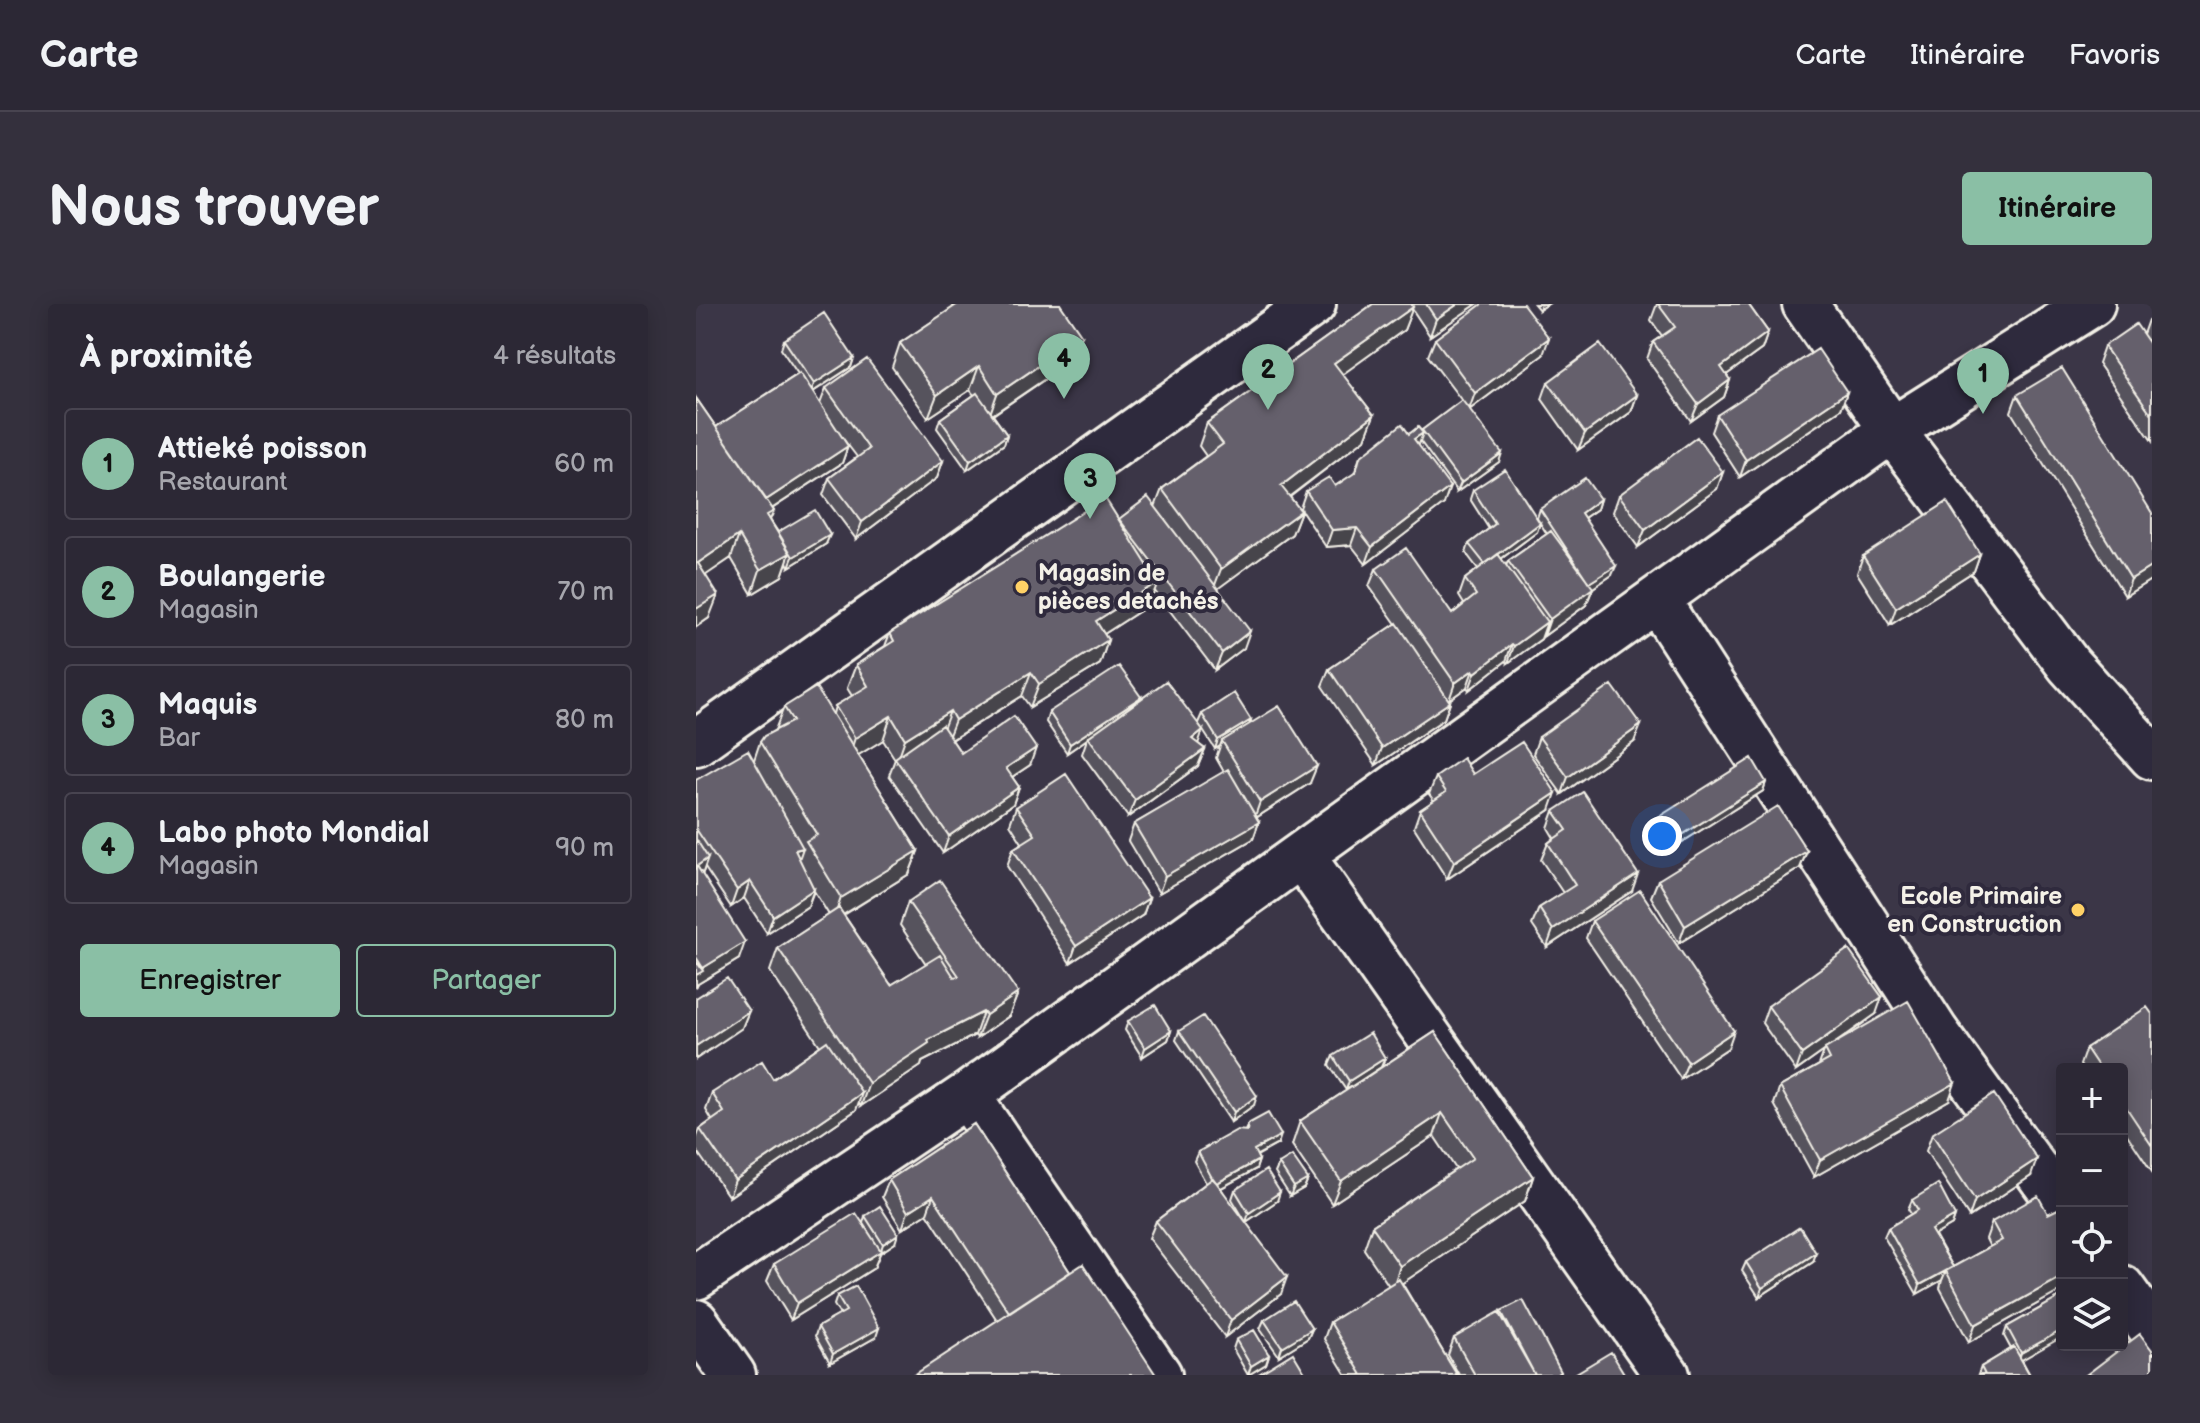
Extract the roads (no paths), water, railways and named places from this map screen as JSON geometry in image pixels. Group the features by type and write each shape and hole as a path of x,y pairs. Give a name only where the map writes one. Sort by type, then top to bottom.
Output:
{"street":[{"path":"696,743 1313,304"},
{"path":"1805,304 1892,430 2069,665 2152,757"},
{"path":"696,1277 967,1095 1892,430 2092,304"},
{"path":"1657,600 1936,1032 2056,1198"},
{"path":"1302,856 1667,1375"},
{"path":"967,1095 1159,1375"},
{"path":"2128,1296 2152,1330"},
{"path":"696,1322 733,1375"}],"place":[{"name":"Labo photo Mondial","path":"1064,399"},
{"name":"Boulangerie","path":"1268,410"},
{"name":"Attieké poisson","path":"1983,414"},
{"name":"Maquis","path":"1090,519"},
{"name":"Magasin de pièces detachés","path":"1022,587"},
{"name":"Ecole Primaire en Construction","path":"2078,910"}]}
